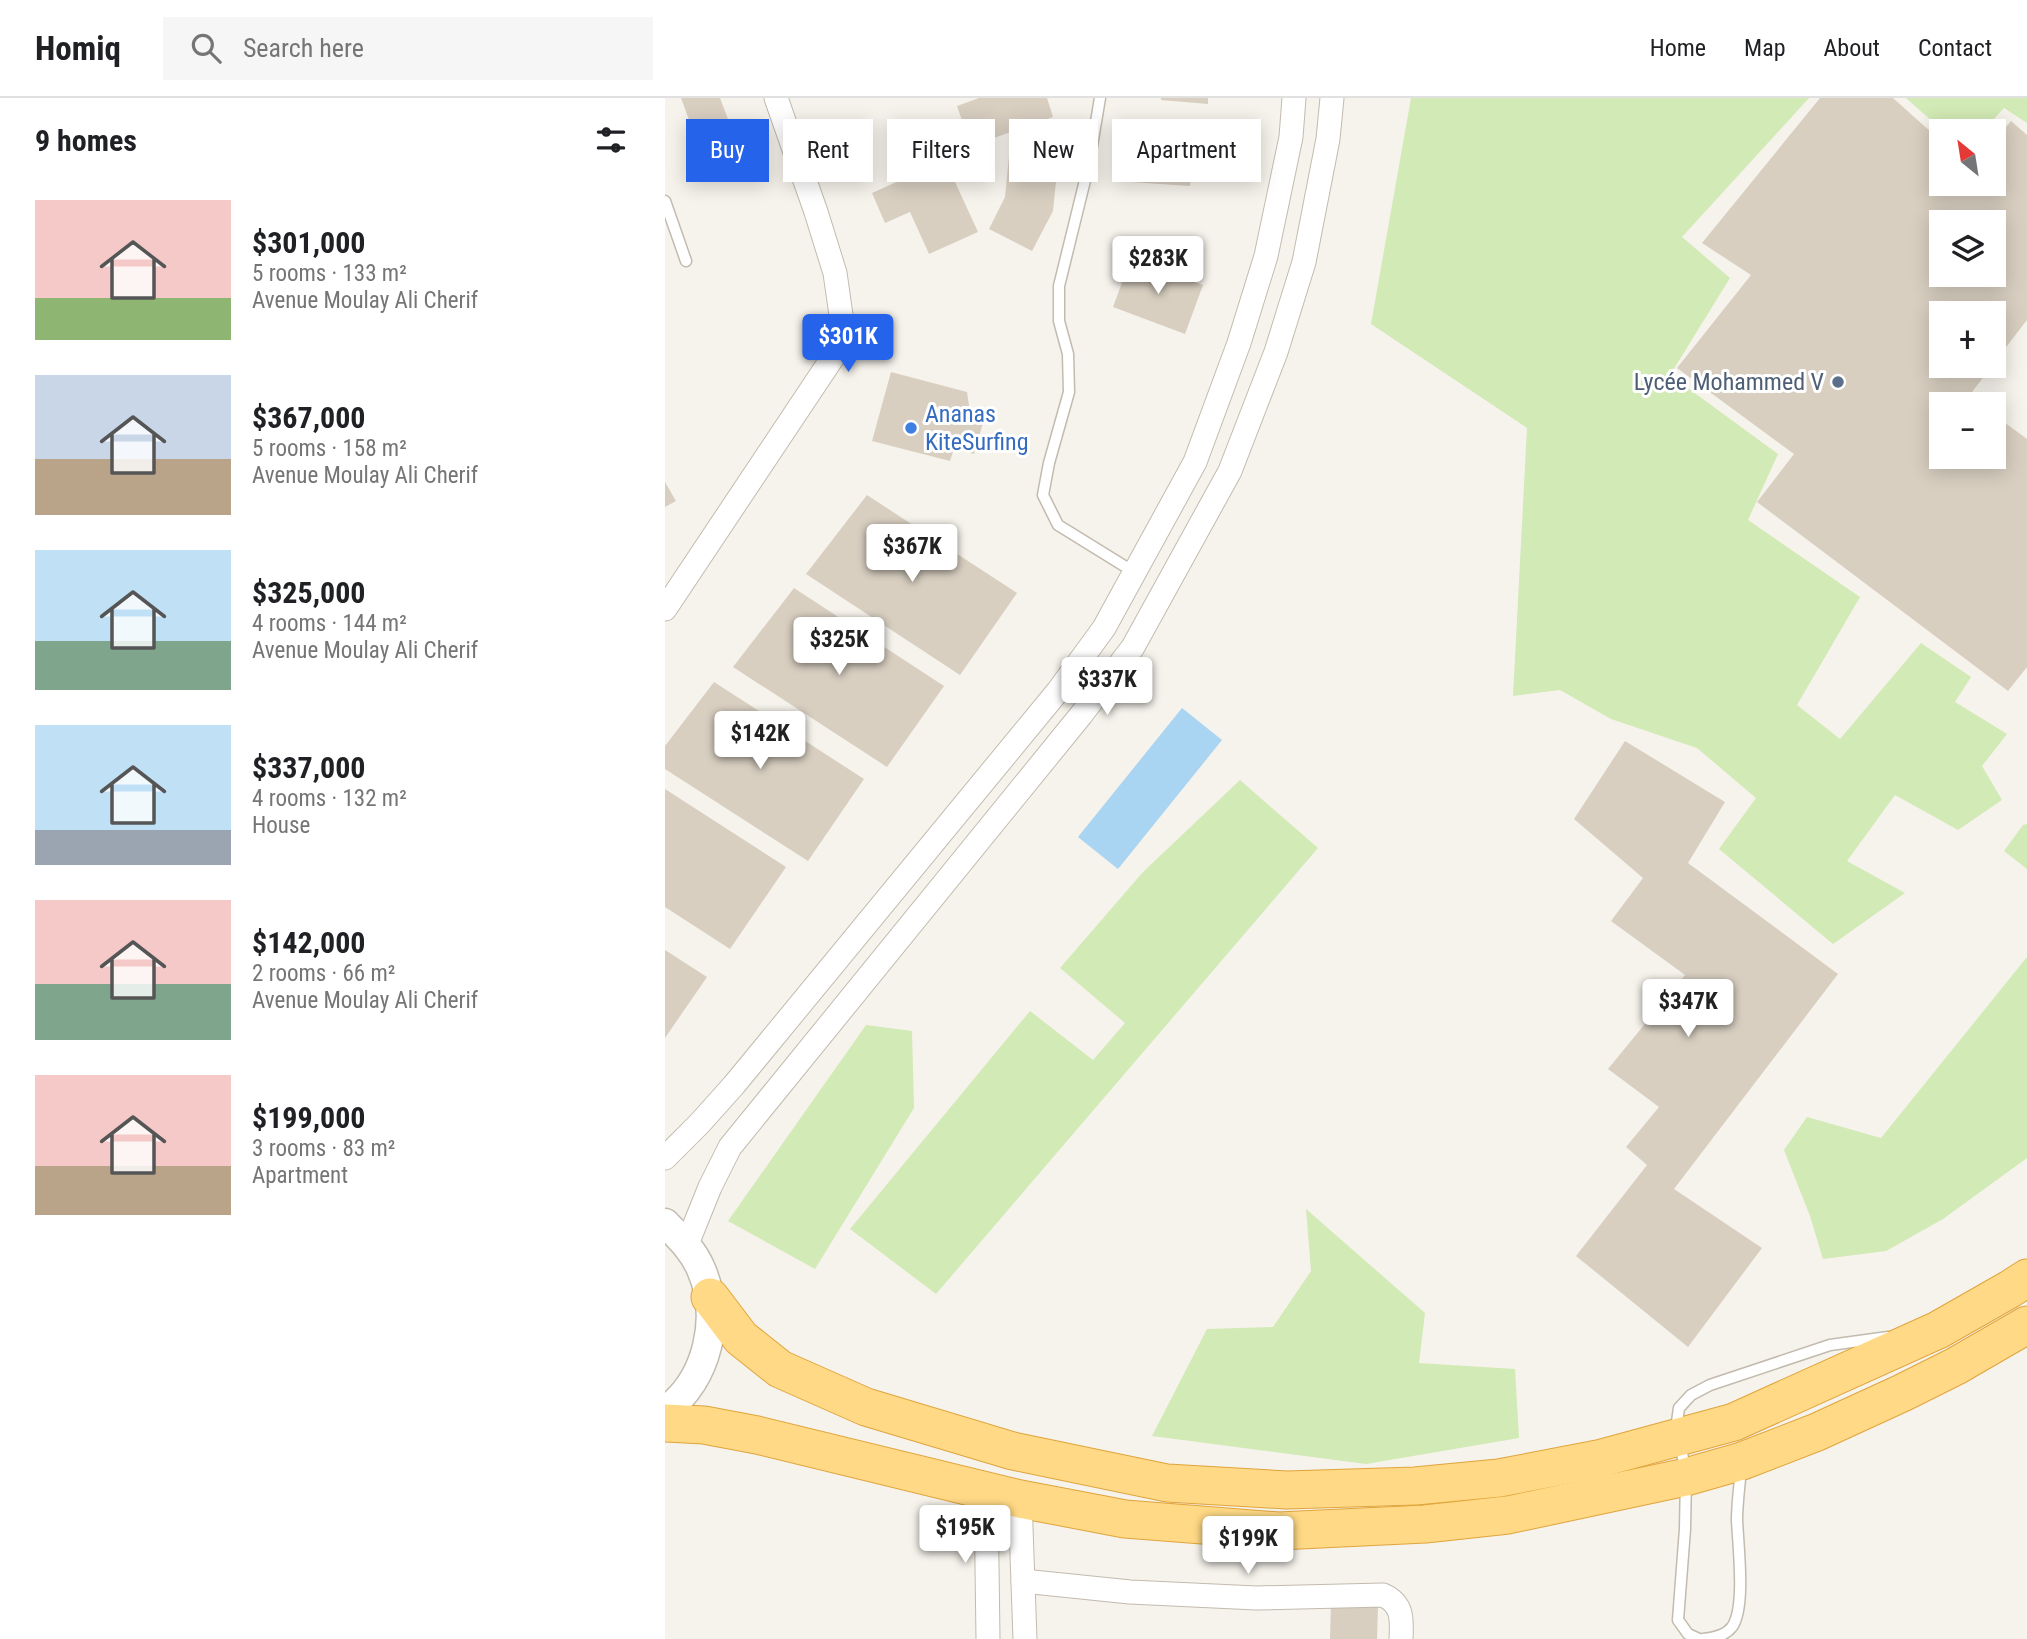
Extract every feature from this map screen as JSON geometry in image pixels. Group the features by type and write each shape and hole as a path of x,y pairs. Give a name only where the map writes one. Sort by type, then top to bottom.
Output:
{"highway":[{"path":"665,1423 705,1424 1003,1495 1125,1519 1279,1531 1425,1524 1508,1514 1686,1477 1738,1441 2014,1286"},
{"path":"710,1297 741,1338 780,1370 866,1408 1013,1451 1167,1483 1287,1490 1429,1485 1499,1478 1598,1459 1680,1437 1738,1441 1817,1432 2024,1334"}],"street":[{"path":"665,609 833,357 841,315 835,273 776,98"},
{"path":"665,1158 734,1085 1058,691 1104,628 1195,462 1239,343 1266,256 1291,137 1294,98"},
{"path":"687,1244 730,1147 1133,647 1230,471 1276,352 1304,262 1328,139 1332,98"},
{"path":"665,1223 687,1244 701,1269 710,1297 711,1327 705,1356 691,1383 665,1411"},
{"path":"2014,1286 2024,1334"},
{"path":"1003,1495 1023,1581 1025,1639"},
{"path":"988,1639 1003,1495"},
{"path":"1023,1581 1130,1592 1256,1598 1383,1595 1394,1600 1400,1612 1401,1639"}],"lane":[{"path":"1100,98 1089,164 1059,286 1059,321 1068,354 1069,392 1043,495 1058,525 1134,572"},
{"path":"665,201 686,261"},
{"path":"1738,1441 1738,1614 1732,1627 1718,1637 1701,1639 1688,1634 1678,1620 1686,1477 1677,1422 1679,1408 1692,1395 1710,1385 1830,1345 1938,1330"}],"green space":[{"path":"1411,98 1809,98 1682,237 1730,278 1670,375 1778,454 1748,520 1860,597 1797,705 1840,739 1921,643 1971,677 1955,702 2007,734 1982,766 2002,800 1958,830 1895,795 1847,861 1905,893 1833,944 1719,849 1756,798 1697,748 1611,719 1560,690 1513,696 1527,428 1371,324"},
{"path":"1906,98 2027,98 2027,123 2004,108 1994,119 1930,119"},
{"path":"1240,780 1318,848 936,1294 850,1229 1030,1011 1093,1060 1125,1023 1060,968 1143,872"},
{"path":"2027,824 2027,869 2004,851 2023,825"},
{"path":"2027,957 2027,1158 1943,1219 1886,1251 1823,1259 1810,1216 1784,1150 1807,1117 1881,1138"},
{"path":"866,1025 912,1031 914,1108 815,1269 728,1221"},
{"path":"1306,1209 1425,1313 1419,1363 1515,1369 1519,1438 1366,1464 1152,1436 1207,1329 1273,1327 1311,1271"}],"water":[{"path":"1182,708 1222,740 1118,869 1078,837"}],"building":[{"path":"681,98 720,98 728,119 689,119"},
{"path":"979,98 1047,98 1053,117 1009,119 1009,133 995,138 995,119 962,119 957,106"},
{"path":"1208,98 1208,104 1161,100"},
{"name":"Lycée Mohammed V","path":"1820,98 1893,98 1929,130 1929,196 2006,196 2006,127 2011,121 2027,135 2027,320 2006,347 2006,301 1929,301 1929,378 1983,378 1972,392 1929,392 1929,469 2006,469 2006,424 2027,439 2027,667 2008,691 1757,502 1794,454 1677,368 1751,275 1702,243"},
{"path":"1009,157 1009,182 1056,182 1053,211 1032,251 989,229 1005,197"},
{"path":"896,182 955,182 978,232 929,254 910,212 885,223 872,193"},
{"path":"1130,182 1190,182 1190,186"},
{"path":"1131,258 1203,285 1185,334 1113,307"},
{"path":"891,372 967,392 970,412 985,416 974,454 954,449 950,461 872,441"},
{"path":"665,482 676,501 665,507"},
{"path":"867,495 1017,593 960,675 806,574"},
{"path":"794,588 944,686 887,767 733,667"},
{"path":"714,682 864,779 808,861 665,769 665,746"},
{"path":"1625,741 1725,802 1688,863 1838,974 1674,1189 1762,1248 1688,1347 1576,1256 1647,1165 1626,1147 1659,1107 1608,1069 1685,975 1611,921 1643,878 1574,819"},
{"path":"665,789 786,867 730,949 665,907"},
{"path":"665,950 707,977 665,1038"},
{"path":"1331,1603 1378,1607 1377,1639 1330,1639"}],"place":[{"name":"Lycée Mohammed V","path":"1838,382"},
{"name":"Ananas KiteSurfing","path":"911,428"}]}
